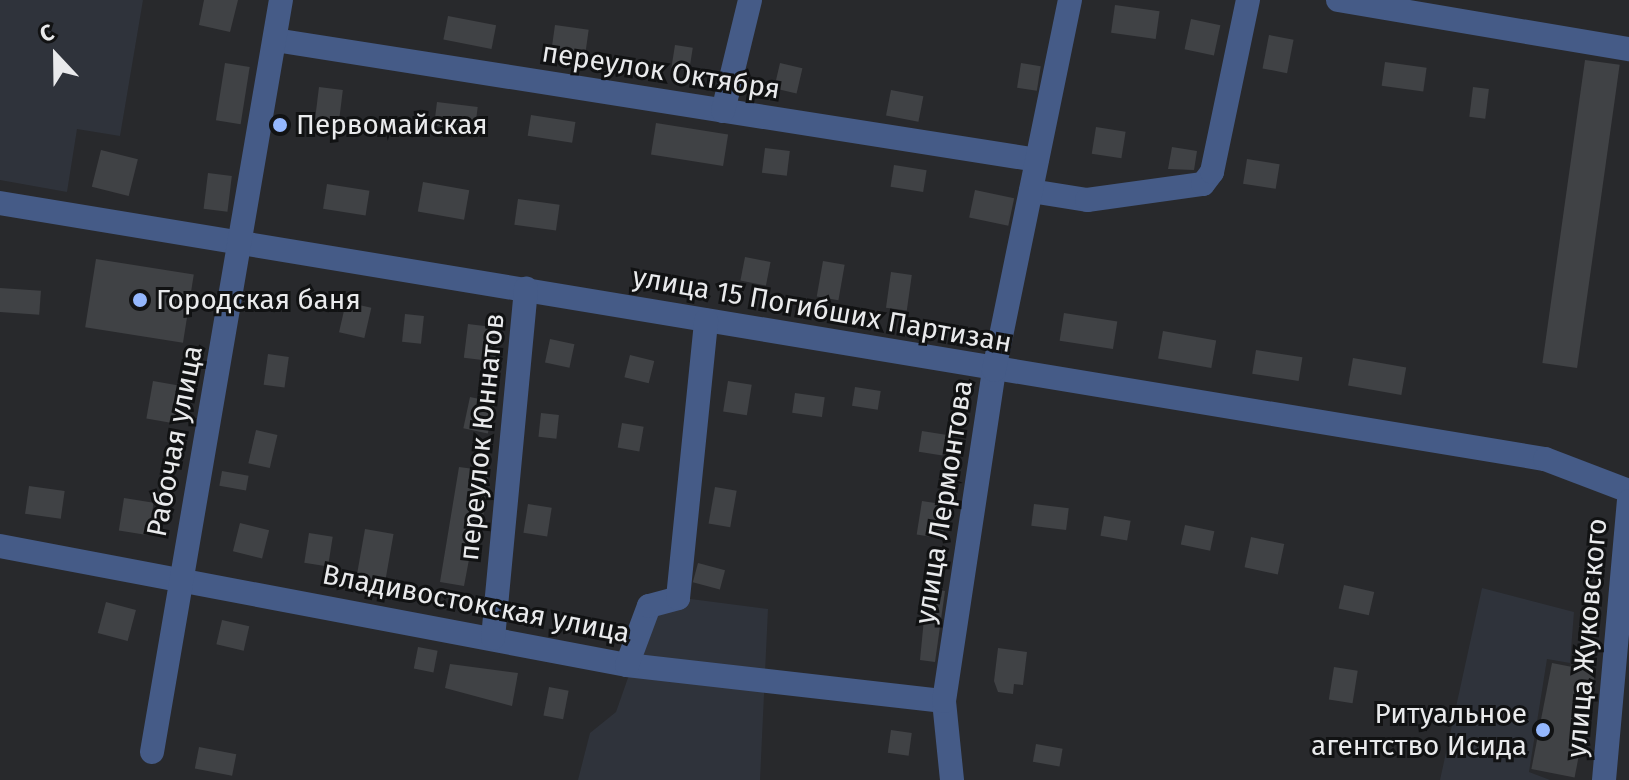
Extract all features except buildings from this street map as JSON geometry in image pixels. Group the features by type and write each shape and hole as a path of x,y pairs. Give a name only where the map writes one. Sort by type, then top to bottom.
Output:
{"street":[{"name":"Рабочая улица","path":"152,752 179,576 245,241 281,0"},
{"path":"723,111 750,0"},
{"name":"улица Лермонтова","path":"952,780 944,701 994,370 1070,0"},
{"path":"1031,191 1087,200 1203,184 1212,172 1248,0"},
{"path":"1338,0 1408,5 1629,49"},
{"name":"переулок Октября","path":"275,40 1037,160"},
{"name":"улица 15 Погибших Партизан","path":"0,203 245,241 994,370 1545,459 1629,491"},
{"name":"переулок Юннатов","path":"493,638 526,289"},
{"path":"627,665 649,606 678,598 706,320"},
{"name":"улица Жуковского","path":"1604,780 1629,501"},
{"name":"Владивостокская улица","path":"0,546 179,576 627,665 944,701"}],"shaded area":[{"path":"0,0 143,0 120,136 77,129 67,192 0,180"},
{"path":"1482,588 1574,612 1570,663 1547,659 1529,772 1550,780 1440,780"},
{"path":"683,598 768,609 760,780 578,780 590,733 616,712 651,612"}],"place":[{"name":"Первомайская","path":"280,125"},
{"name":"Городская баня","path":"140,300"},
{"name":"Ритуальное агентство Исида","path":"1543,730"}]}
